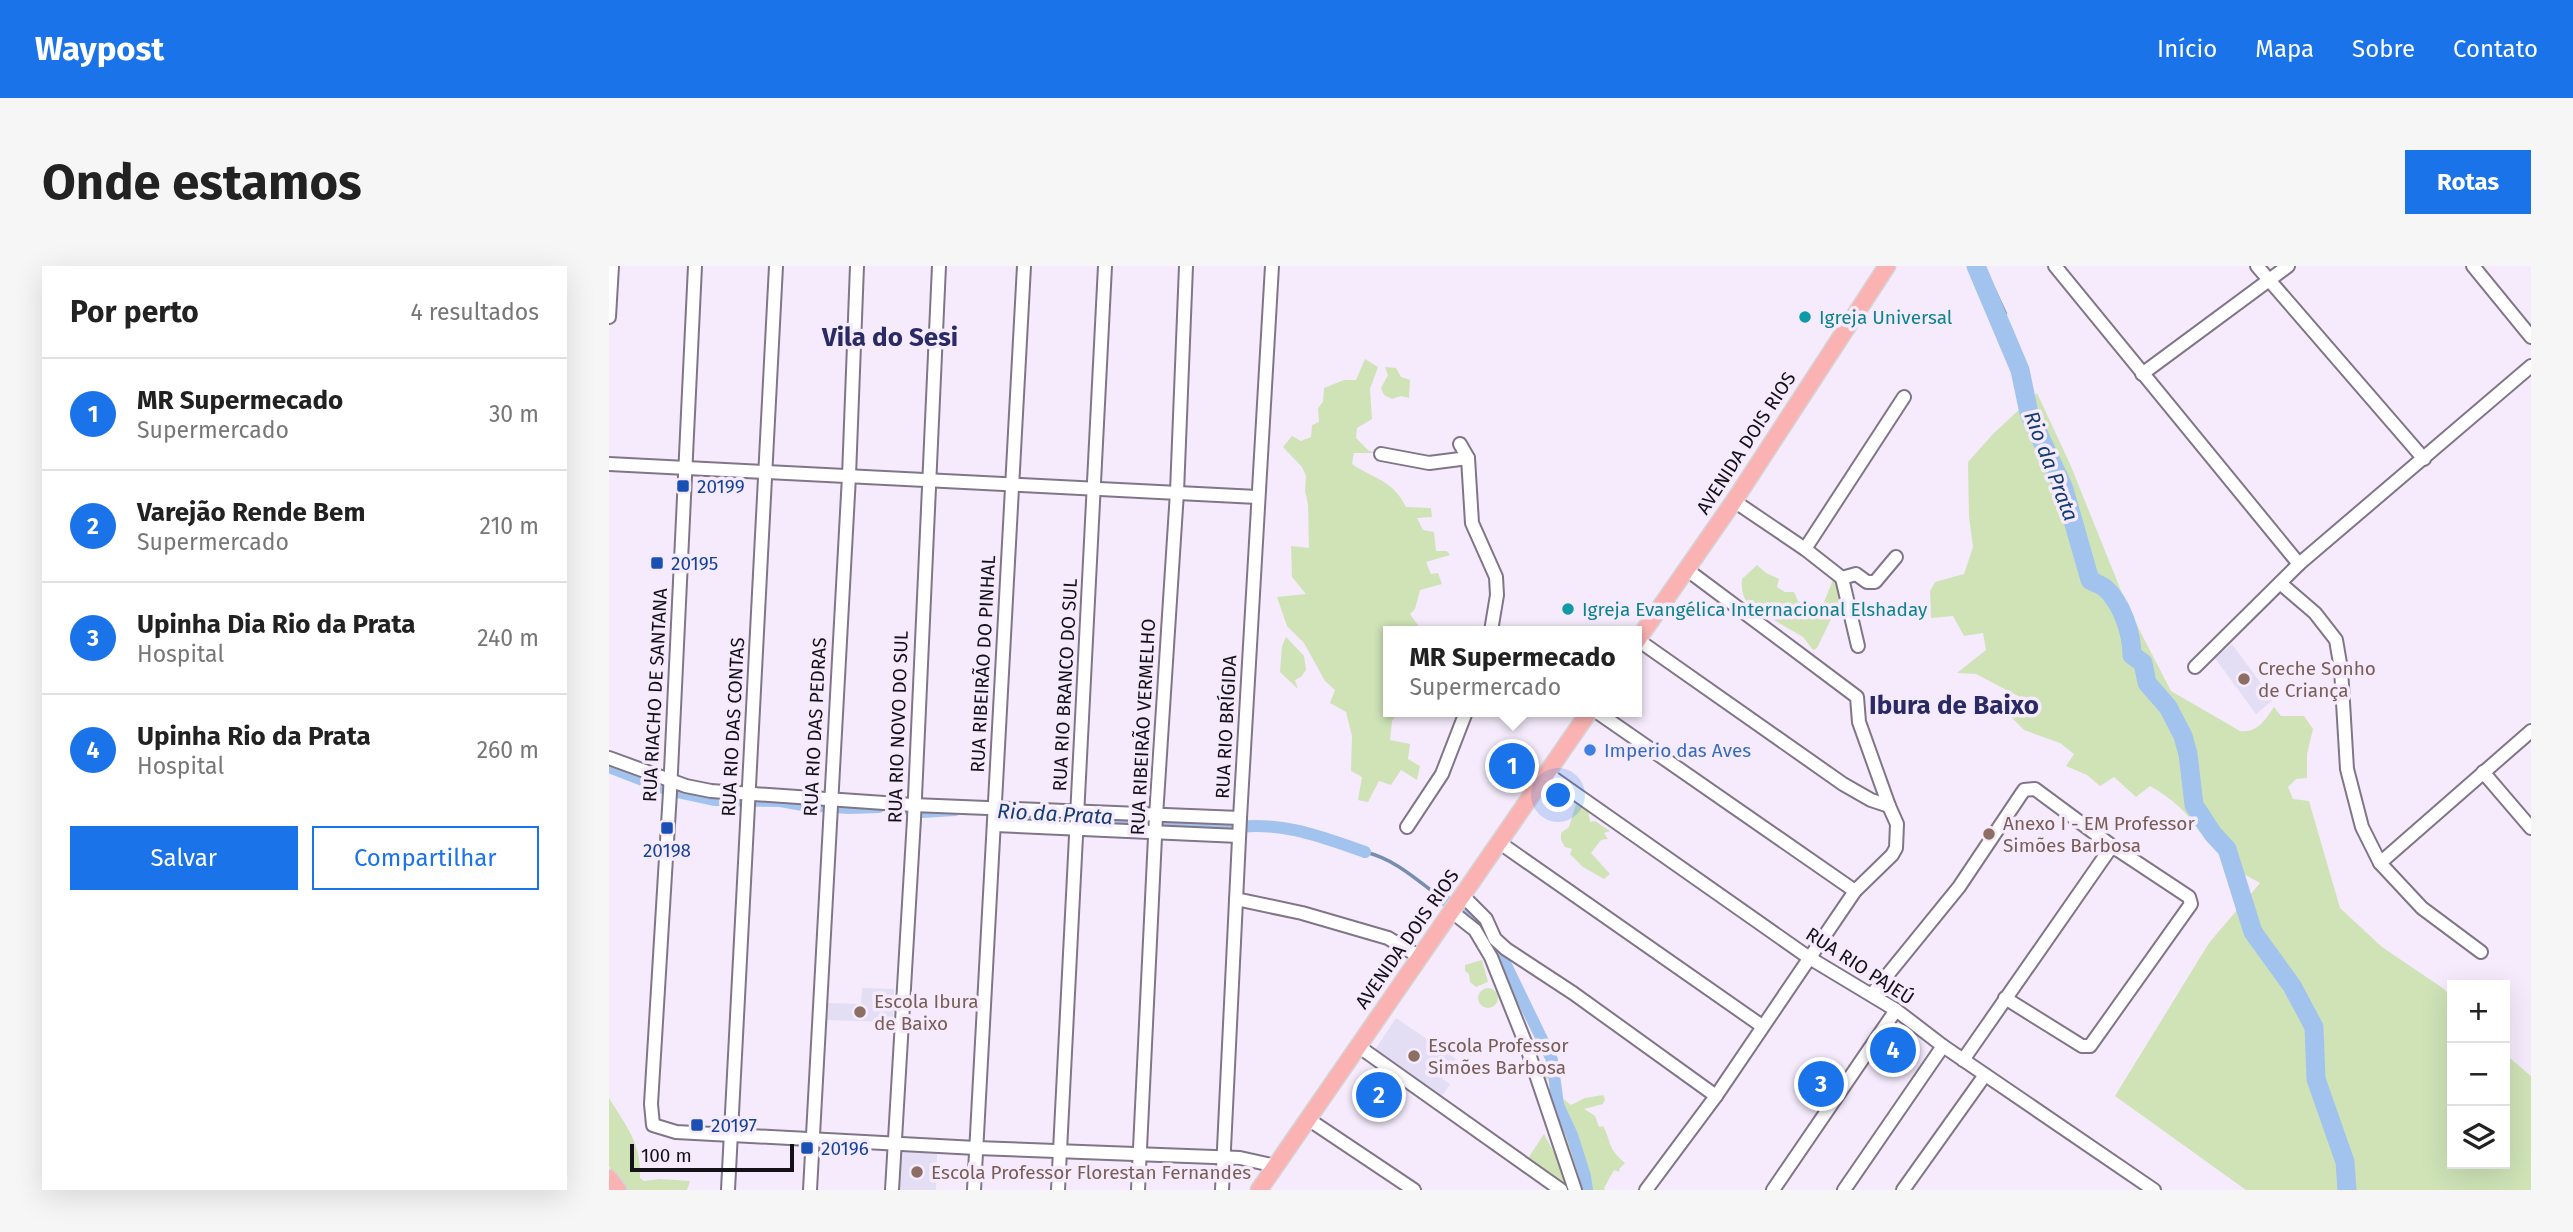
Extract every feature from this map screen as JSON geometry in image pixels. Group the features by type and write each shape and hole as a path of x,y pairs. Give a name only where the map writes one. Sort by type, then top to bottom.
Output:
{"main road":[{"name":"AVENIDA DOIS RIOS","path":"1642,634 1734,501 1887,266"},
{"name":"AVENIDA DOIS RIOS","path":"1265,1188 1276,1166 1585,717"},
{"path":"609,1178 618,1190"}],"street":[{"path":"609,317 612,266"},
{"name":"RUA RIACHO DE SANTANA","path":"695,266 670,785 651,1104 653,1125 676,1132 731,1135"},
{"name":"RUA RIO DAS CONTAS","path":"728,1190 776,266"},
{"name":"RUA RIO DAS PEDRAS","path":"810,1190 849,476 857,266"},
{"name":"RUA RIO NOVO DO SUL","path":"892,1190 939,266"},
{"name":"RUA RIBEIRÃO DO PINHAL","path":"974,1190 1024,266"},
{"name":"RUA RIO BRANCO DO SUL","path":"1058,1190 1105,266"},
{"name":"RUA RIBEIRÃO VERMELHO","path":"1138,1190 1187,266"},
{"name":"RUA RIO BRÍGIDA","path":"1222,1190 1257,497 1272,266"},
{"path":"2055,266 2299,564"},
{"path":"2257,266 2424,459"},
{"path":"2142,374 2288,266"},
{"path":"2473,266 2531,337"},
{"path":"2195,667 2299,564 2531,366"},
{"path":"1805,550 1903,397"},
{"path":"1460,444 1468,458 1472,523 1496,577 1497,595 1491,626"},
{"path":"1381,454 1429,463 1468,458"},
{"path":"609,464 1257,497"},
{"path":"1734,501 1842,578 1858,646"},
{"path":"1842,578 1856,574 1865,581 1875,582 1896,557"},
{"path":"1646,1190 1716,1096 1854,891 1889,860 1896,848 1897,820 1889,806 1859,722 1857,697 1686,569"},
{"path":"2280,583 2315,613 2336,640 2341,670 2347,769 2362,827 2380,863 2422,908 2481,952"},
{"path":"1642,644 1843,784 1871,800 1889,806"},
{"path":"1407,827 1442,774 1464,717"},
{"path":"1604,717 1854,891"},
{"path":"2380,863 2531,731"},
{"path":"609,758 670,785 748,799 1156,825 1239,835"},
{"path":"2483,772 2531,828"},
{"name":"RUA RIO PAJEÚ","path":"1546,773 1808,957 1896,1010 1963,1060 2154,1190"},
{"path":"1872,994 1959,887 2024,790 2030,788 2189,897 2191,904 2188,912 2090,1046 2082,1046 2005,999"},
{"path":"1156,825 1240,819"},
{"path":"1500,843 1762,1026"},
{"path":"1963,1060 2112,846"},
{"path":"1462,895 1486,919 1495,939 1506,949 1573,993 1716,1096"},
{"path":"1236,899 1388,938 1420,957"},
{"path":"1451,911 1475,930 1491,957 1529,1052 1575,1190"},
{"path":"1773,1190 1896,1010"},
{"path":"1358,1046 1562,1190"},
{"path":"1844,1190 1943,1046"},
{"path":"1903,1190 1986,1075"},
{"path":"1308,1119 1414,1190"},
{"path":"731,1135 1223,1157 1249,1159 1276,1166"}],"shaded area":[{"name":"Creche Sonho de Criança","path":"2232,644 2273,700 2256,714 2215,658"},
{"name":"Escola Ibura de Baixo","path":"862,988 894,989 893,1022 827,1020 828,1003 861,1004"},
{"name":"Escola Professor Simões Barbosa","path":"1396,1018 1456,1059 1442,1079 1450,1084 1440,1099 1373,1053"},
{"name":"Escola Professor Florestan Fernandes","path":"899,1150 937,1154 936,1190 898,1190"}],"green space":[{"path":"1365,359 1378,367 1370,389 1372,419 1357,428 1356,438 1369,451 1378,453 1354,453 1352,464 1389,485 1406,507 1431,508 1432,517 1417,518 1423,530 1434,532 1436,551 1447,551 1450,555 1426,562 1431,574 1438,573 1442,584 1420,590 1415,609 1410,614 1418,626 1383,626 1383,717 1395,717 1390,740 1410,744 1408,759 1420,766 1417,780 1401,770 1391,785 1379,781 1368,802 1358,800 1362,777 1351,771 1352,736 1346,712 1330,703 1335,690 1325,681 1304,643 1287,626 1277,597 1306,594 1292,577 1291,546 1309,548 1306,476 1302,467 1283,447 1292,436 1301,441 1311,437 1312,425 1319,422 1318,408 1323,402 1324,388 1344,380 1356,380"},
{"path":"1385,367 1396,368 1401,377 1410,380 1409,398 1401,396 1392,399 1384,395 1381,388 1388,375"},
{"path":"2037,393 2070,464 2128,608 2171,691 2240,731 2256,728 2274,707 2281,716 2304,716 2313,729 2307,754 2307,778 2296,779 2288,787 2293,799 2309,801 2340,908 2382,947 2447,992 2447,1169 2510,1169 2510,1058 2531,1076 2531,1190 2246,1190 2115,1096 2209,943 2260,883 2240,872 2237,852 2217,828 2200,833 2184,812 2150,786 2136,797 2114,777 2100,786 2087,775 2066,766 2074,754 2060,743 2024,730 2008,714 2020,697 1976,674 1957,673 1986,650 1983,633 1964,636 1953,616 1931,618 1930,591 1935,582 1964,574 1973,547 1969,517 1968,462 1993,434"},
{"path":"1757,565 1779,579 1777,587 1785,592 1794,592 1798,601 1806,606 1811,603 1822,607 1833,580 1841,585 1844,600 1832,617 1817,648 1813,650 1803,637 1750,606 1743,594 1742,579"},
{"path":"1286,637 1304,656 1306,670 1295,680 1298,689 1280,672 1282,646"},
{"path":"1576,804 1588,809 1590,822 1595,821 1610,831 1604,833 1608,839 1601,840 1591,853 1610,874 1604,879 1583,867 1570,854 1572,849 1565,847 1561,840 1561,833 1569,827"},
{"path":"1482,960 1488,982 1476,987 1470,982 1465,965"},
{"path":"1484,988 1492,988 1498,998 1492,1008 1484,1008 1478,1002 1478,994"},
{"path":"1550,1066 1553,1076 1546,1080 1549,1088 1560,1086 1562,1098 1571,1105 1585,1098 1603,1095 1605,1099 1603,1104 1584,1109 1595,1116 1599,1127 1603,1126 1613,1149 1625,1163 1619,1169 1620,1172 1614,1170 1605,1190 1579,1190 1552,1113 1554,1105 1550,1106 1539,1070"},
{"path":"609,1098 636,1145 640,1178 644,1181 690,1181 687,1190 623,1190 609,1166"},
{"path":"1544,1134 1569,1180 1567,1185 1527,1160"}],"water":[{"path":"1972,266 1984,266 2006,313 1995,319"}],"waterway":[{"name":"Rio da Prata","path":"1976,266 2020,370 2029,413 2064,489 2090,580 2105,588 2121,610 2128,629 2132,655 2143,663 2147,683 2168,707 2183,736 2188,754 2194,805 2213,834 2227,849 2253,932 2292,986 2314,1027 2316,1079 2345,1162 2347,1190"},
{"name":"Rio da Prata","path":"609,767 668,790 714,800 780,801 849,808 879,807"},
{"name":"Rio da Prata","path":"904,808 922,812 955,810"},
{"name":"Rio da Prata","path":"991,812 1021,817 1041,812"},
{"name":"Rio da Prata","path":"1069,816 1230,828 1282,828 1315,835 1365,852"},
{"name":"Rio da Prata","path":"1365,852 1396,865 1441,898"},
{"name":"Rio da Prata","path":"1441,898 1446,901"},
{"name":"Rio da Prata","path":"1462,912 1489,930 1552,1060 1558,1105 1572,1135 1587,1190"}],"place":[{"name":"Igreja Universal","path":"1805,317"},
{"name":"20199","path":"683,486"},
{"name":"20195","path":"657,563"},
{"name":"Igreja Evangélica Internacional Elshaday","path":"1568,609"},
{"name":"Creche Sonho de Criança","path":"2244,679"},
{"name":"Imperio das Aves","path":"1590,750"},
{"name":"MR Supermecado","path":"1512,766"},
{"name":"20198","path":"667,828"},
{"name":"Anexo I - EM Professor Simões Barbosa","path":"1989,834"},
{"name":"Escola Ibura de Baixo","path":"860,1012"},
{"name":"Upinha Rio da Prata","path":"1893,1050"},
{"name":"Escola Professor Simões Barbosa","path":"1414,1056"},
{"name":"Upinha Dia Rio da Prata","path":"1821,1084"},
{"name":"Varejão Rende Bem","path":"1379,1095"},
{"name":"20197","path":"697,1125"},
{"name":"20196","path":"807,1148"},
{"name":"Escola Professor Florestan Fernandes","path":"917,1172"}],"district":[{"name":"Vila do Sesi","path":"890,337"},
{"name":"Ibura de Baixo","path":"1954,705"}]}
